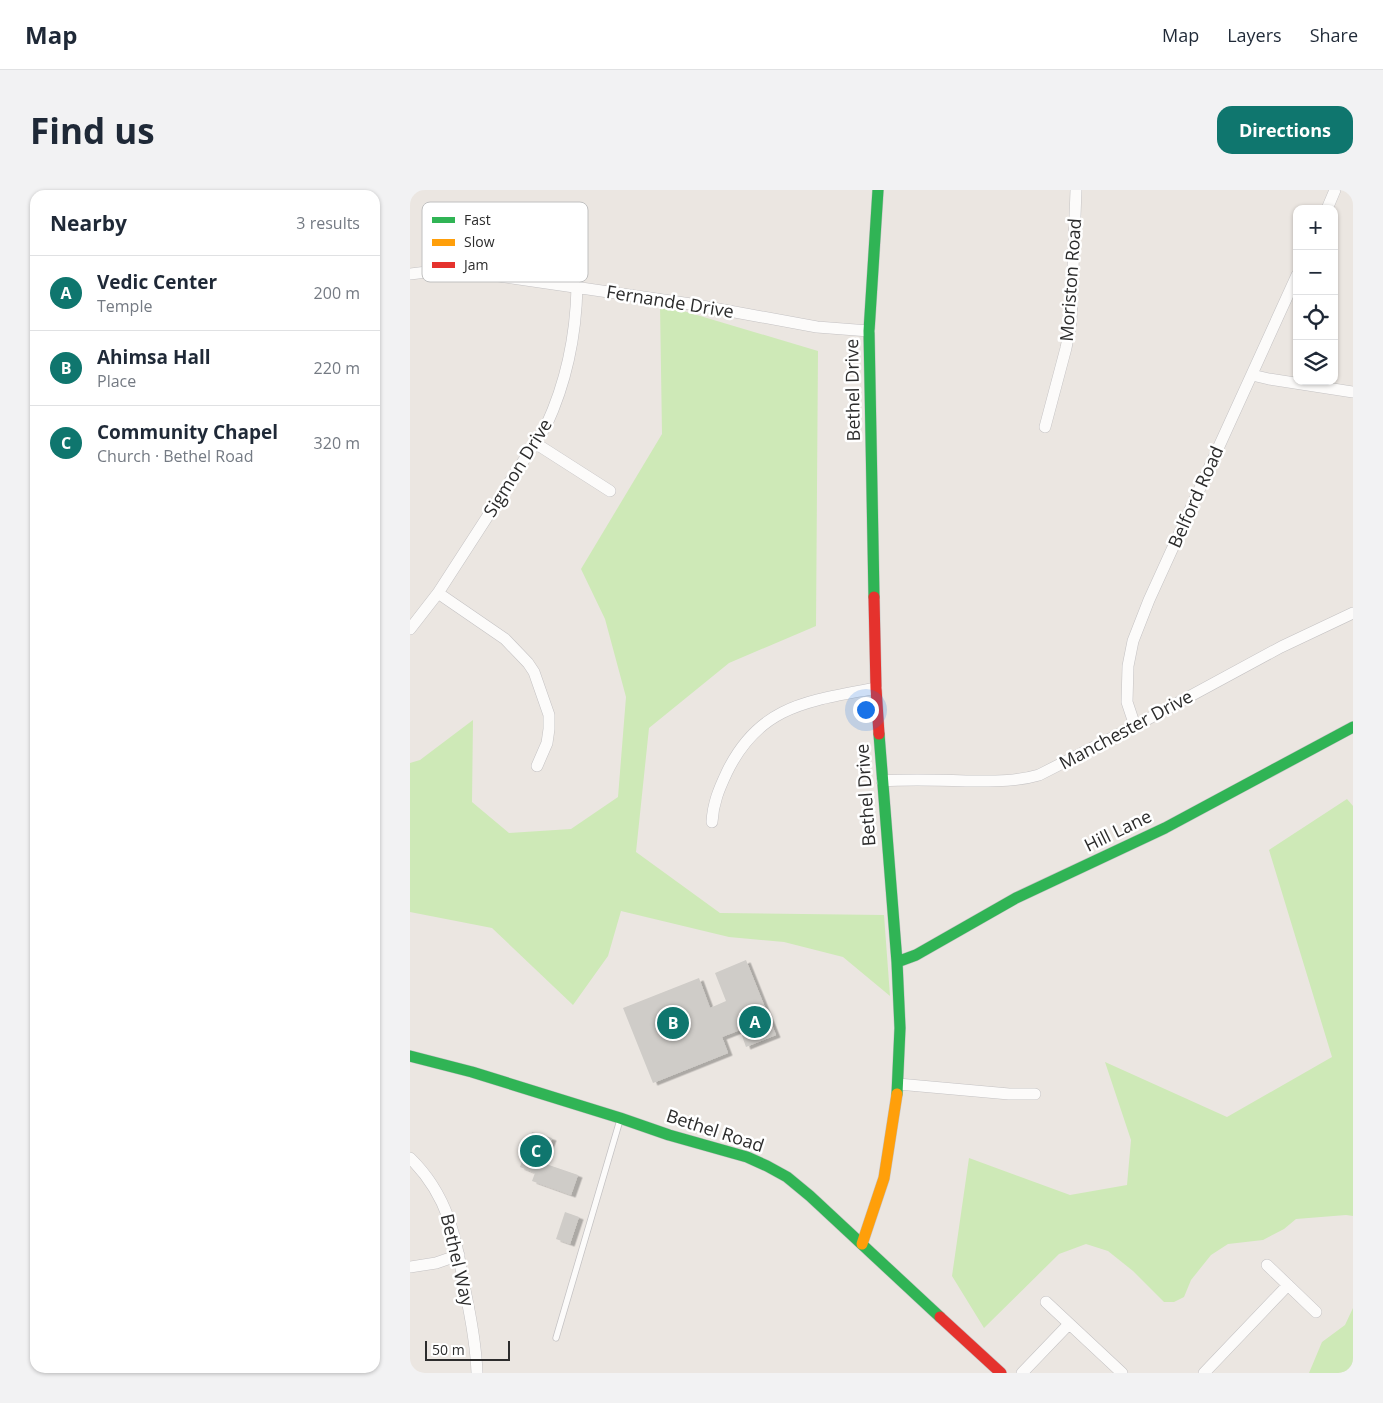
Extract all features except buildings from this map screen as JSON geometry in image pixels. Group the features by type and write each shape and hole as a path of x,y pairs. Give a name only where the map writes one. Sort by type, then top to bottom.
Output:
{"street":[{"name":"Bethel Drive","path":"862,1244 884,1178 898,1084 900,1028 897,962 876,688 869,331 878,190"},
{"name":"Moriston Road","path":"1045,428 1071,322 1076,190"},
{"path":"1328,205 1335,190"},
{"name":"Fernande Drive","path":"542,282 692,304 817,326 869,331"},
{"name":"Belford Road","path":"1135,726 1128,702 1128,666 1133,641 1149,600 1293,284"},
{"name":"Sigmon Drive","path":"410,629 438,593 546,426 561,389 576,314 577,287"},
{"path":"1252,375 1269,380 1353,392"},
{"path":"535,443 610,491"},
{"path":"438,593 505,639 522,656 534,672 549,715 547,743 537,766"},
{"name":"Manchester Drive","path":"882,781 906,779 1006,782 1026,779 1050,771 1281,646 1353,613"},
{"path":"712,822 716,795 735,755 756,730 779,714 801,704 876,688"},
{"name":"Hill Lane","path":"897,962 916,955 1016,898 1165,828 1353,727"},
{"name":"Bethel Road","path":"410,1056 472,1072 669,1135 747,1157 767,1166 787,1177 810,1196 1001,1373"},
{"path":"898,1084 1009,1094 1035,1094"},
{"name":"Bethel Way","path":"410,1158 429,1179 444,1206 455,1235 476,1343 477,1373"},
{"path":"410,1268 436,1263 459,1255"},
{"path":"1267,1265 1316,1312"},
{"path":"1204,1373 1288,1285"},
{"path":"1046,1302 1122,1373"},
{"path":"1022,1373 1069,1324"}],"lane":[{"path":"556,1338 620,1118"}],"green space":[{"path":"660,304 818,351 816,626 729,663 649,728 636,852 720,913 884,915 890,996 843,957 784,942 729,937 621,911 608,956 573,1005 492,928 410,912 410,763 420,760 473,720 472,802 509,833 571,829 618,797 626,697 605,619 581,569 662,434"},
{"path":"1347,799 1353,806 1353,1216 1296,1219 1284,1229 1263,1240 1228,1244 1211,1255 1191,1280 1184,1297 1174,1302 1164,1302 1133,1271 1108,1251 1086,1244 1059,1254 984,1328 952,1276 969,1158 1070,1195 1127,1185 1131,1140 1105,1062 1227,1117 1332,1057 1269,850"},
{"path":"1353,1308 1353,1373 1309,1373 1322,1342 1345,1325"}],"traffic: fast":[{"path":"874,597 869,331 878,190"},
{"path":"897,962 916,955 1016,898 1165,828 1353,727"},
{"path":"879,734 897,962 900,1028 897,1094"},
{"path":"410,1056 472,1072 669,1135 747,1157 767,1166 787,1177 810,1196 940,1317"}],"traffic: slow":[{"path":"862,1244 884,1178 897,1094"}],"traffic: jam":[{"path":"874,597 879,734"},
{"path":"940,1317 1001,1373"}],"place":[{"name":"Vedic Center","path":"755,1022"},
{"name":"Ahimsa Hall","path":"673,1023"},
{"name":"Community Chapel","path":"536,1151"}]}
